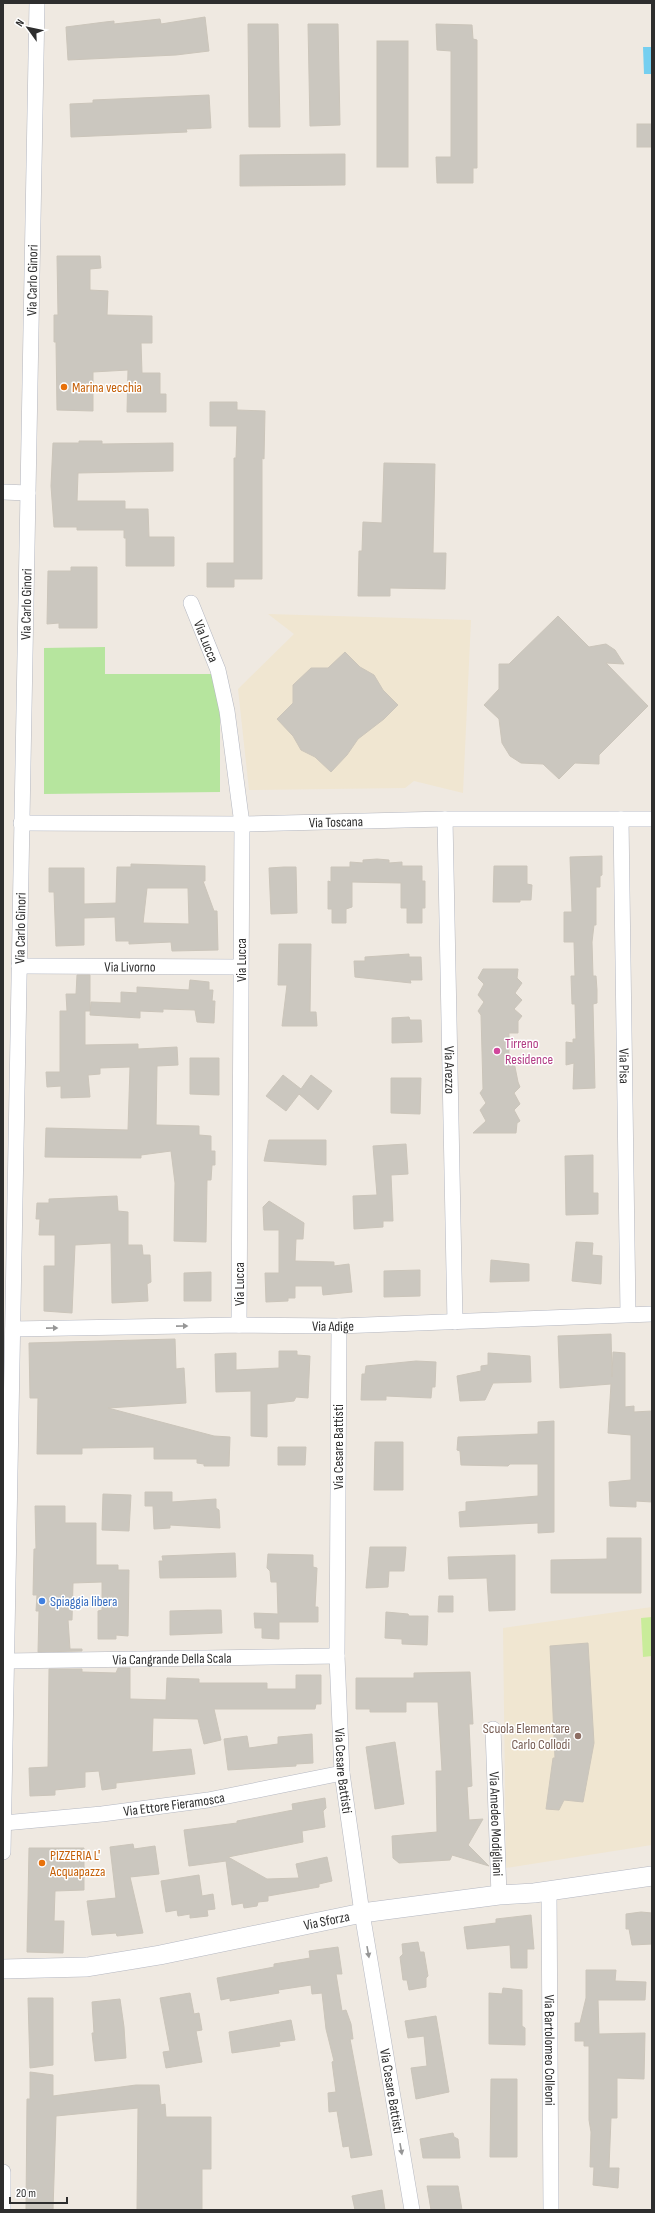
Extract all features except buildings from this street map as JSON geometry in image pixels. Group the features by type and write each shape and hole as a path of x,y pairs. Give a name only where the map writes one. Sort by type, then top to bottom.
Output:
{"street":[{"name":"Via Carlo Ginori","path":"3,1852 37,3"},
{"path":"3,492 28,493"},
{"name":"Via Lucca","path":"191,603 218,670 227,711 242,824 239,1325"},
{"name":"Via Toscana","path":"21,823 242,824 445,819 652,819"},
{"name":"Via Arezzo","path":"445,819 455,1322"},
{"name":"Via Pisa","path":"622,819 628,1314"},
{"name":"Via Livorno","path":"19,966 240,967"},
{"name":"Via Adige","path":"13,1329 239,1325 339,1326 652,1314"},
{"name":"Via Cesare Battisti","path":"339,1326 337,1656 342,1773 362,1913 412,2210"},
{"name":"Via Cangrande Della Scala","path":"7,1661 337,1656"},
{"name":"Via Amedeo Modigliani","path":"493,1729 499,1895"},
{"name":"Via Ettore Fieramosca","path":"4,1823 102,1814 208,1800 342,1773"},
{"name":"Via Sforza","path":"3,1969 87,1967 160,1955 362,1913 499,1895 549,1891 652,1876"},
{"name":"Via Bartolomeo Colleoni","path":"549,1891 551,2210"},
{"path":"3,2172 3,2210"}],"shaded area":[{"path":"268,614 471,620 463,793 414,781 405,788 249,790 238,689 294,634"},
{"name":"Scuola Elementare Carlo Collodi","path":"652,1607 652,1845 506,1868 503,1628"}],"green space":[{"path":"105,647 105,674 220,674 220,792 44,794 44,648"},
{"path":"652,1617 652,1656 643,1657 641,1618"}],"water":[{"path":"643,47 652,47 652,74 644,74"}],"place":[{"name":"Marina vecchia","path":"64,387"},
{"name":"Tirreno Residence","path":"497,1051"},
{"name":"Spiaggia libera","path":"42,1601"},
{"name":"Scuola Elementare Carlo Collodi","path":"578,1736"},
{"name":"PIZZERIA L' Acquapazza","path":"42,1863"}]}
